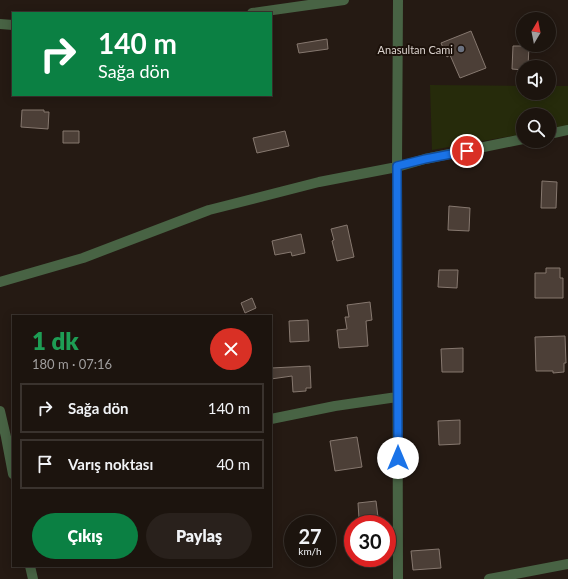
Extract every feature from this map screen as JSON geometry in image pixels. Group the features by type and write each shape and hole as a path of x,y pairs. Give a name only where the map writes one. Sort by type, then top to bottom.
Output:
{"street":[{"path":"259,12 344,0"},
{"path":"398,0 398,579"},
{"path":"0,24 12,25"},
{"path":"556,133 568,130"},
{"path":"0,282 83,258 209,210 319,182 516,140"},
{"path":"272,419 335,406 397,397"},
{"path":"0,411 12,469"},
{"path":"489,579 568,564"},
{"path":"30,567 33,579"}],"green space":[{"path":"430,85 516,86 516,100 556,100 556,86 568,86 568,125 556,128 556,108 516,108 516,135 432,150"}],"building":[{"name":"Anasultan Cami","path":"471,31 486,68 460,78 450,55 447,57 441,43"},
{"path":"327,39 328,49 299,53 297,44"},
{"path":"513,46 516,46 516,52 529,52 528,60 516,60 516,69 512,69"},
{"path":"22,110 44,110 44,112 49,112 48,129 21,127"},
{"path":"63,131 79,131 79,143 63,143"},
{"path":"285,131 289,146 257,153 253,138"},
{"path":"542,181 557,182 556,208 541,208"},
{"path":"449,206 470,208 469,231 448,230"},
{"path":"347,225 354,257 337,261 332,241 334,240 331,229"},
{"path":"301,234 305,253 292,256 291,252 275,255 272,241"},
{"path":"546,268 560,268 560,278 563,278 563,298 535,298 535,273 546,273"},
{"path":"439,270 458,270 457,288 438,287"},
{"path":"252,298 256,308 245,313 241,303"},
{"path":"370,302 372,320 366,321 368,346 339,348 337,330 347,329 345,317 349,317 347,305"},
{"path":"308,320 309,341 290,342 289,321"},
{"path":"565,336 566,363 564,363 564,372 553,373 553,371 536,371 535,337"},
{"path":"463,348 463,372 442,372 441,349"},
{"path":"310,366 311,388 306,388 306,391 293,392 292,376 272,379 272,368"},
{"path":"460,420 460,444 439,445 438,421"},
{"path":"357,437 362,467 335,471 330,441"},
{"path":"376,501 378,515 359,515 358,503"},
{"path":"439,549 441,568 413,570 411,551"}],"place":[{"name":"Anasultan Cami","path":"461,49"}],"route":[{"path":"398,458 397,166 467,151"}]}
